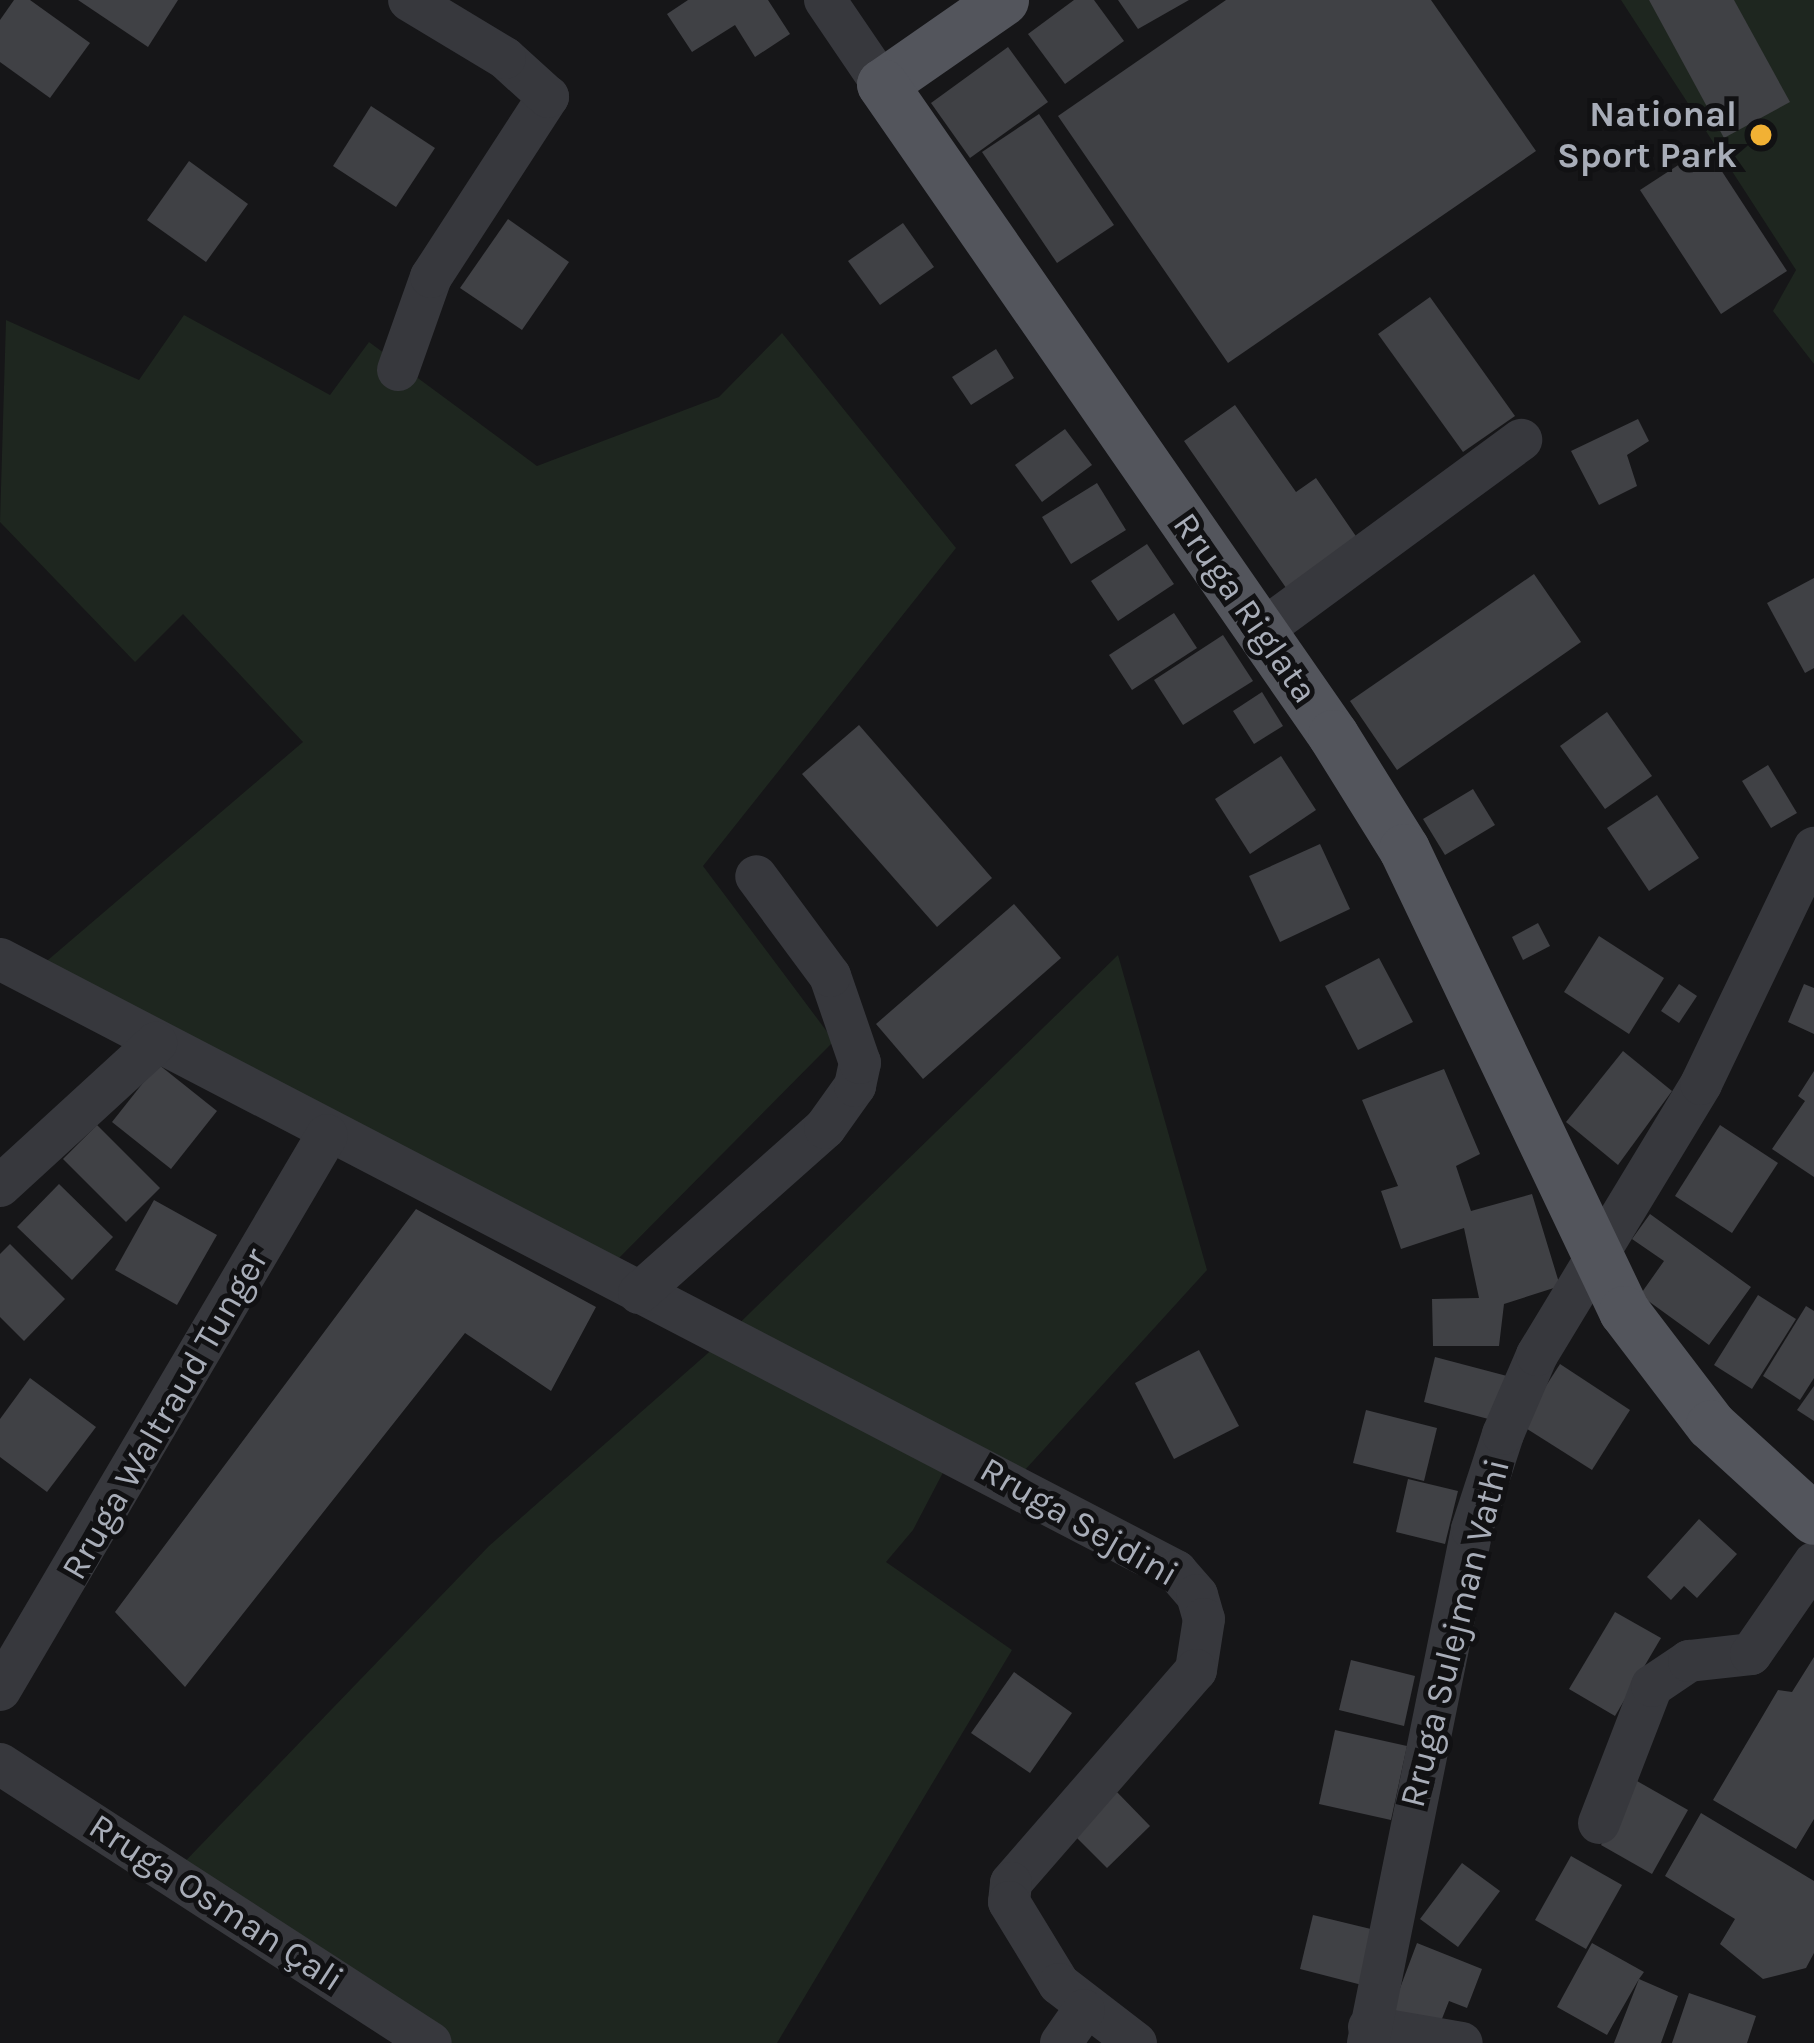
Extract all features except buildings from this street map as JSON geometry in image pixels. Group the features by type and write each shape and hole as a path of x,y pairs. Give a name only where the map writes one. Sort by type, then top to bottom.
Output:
{"main road":[{"path":"882,83 1004,0"},
{"name":"Rruga Riglata","path":"882,83 1261,632 1404,849 1594,1258 1667,1375 1814,1519"}],"street":[{"path":"398,370 431,277 548,97 505,58 409,0"},
{"name":"Rruga Riglata","path":"825,0 882,83"},
{"path":"1261,632 1521,440"},
{"name":"Rruga Sulejman Vathi","path":"1462,2043 1368,2035 1472,1529 1537,1355 1701,1084 1814,848"},
{"path":"639,1292 825,1128 855,1086 860,1063 830,976 756,876"},
{"name":"Rruga Sejdini","path":"0,959 327,1135 920,1432 1175,1571 1197,1595 1205,1647 1196,1670 1011,1883 1019,1928 1072,2027 1136,2043"},
{"path":"0,1186 156,1043"},
{"name":"Rruga Waltraud Tunger","path":"0,1690 327,1135"},
{"path":"1599,1823 1652,1686 1689,1661 1751,1654 1814,1563"},
{"name":"Rruga Osman Çali","path":"0,1763 431,2043"}],"shaded area":[{"name":"National Sport Park","path":"1621,0 1814,0 1814,364 1773,311 1796,270"},
{"path":"184,315 330,395 369,342 537,466 719,397 782,333 956,548 703,866 834,1041 619,1258 41,966 303,742 183,614 135,662 0,522 6,320 139,380"},
{"path":"1118,955 1207,1270 1024,1471 962,1436 913,1530 886,1562 1012,1650 777,2043 436,2043 173,1874 489,1546 716,1346"}],"place":[{"name":"National Sport Park","path":"1761,135"}]}
